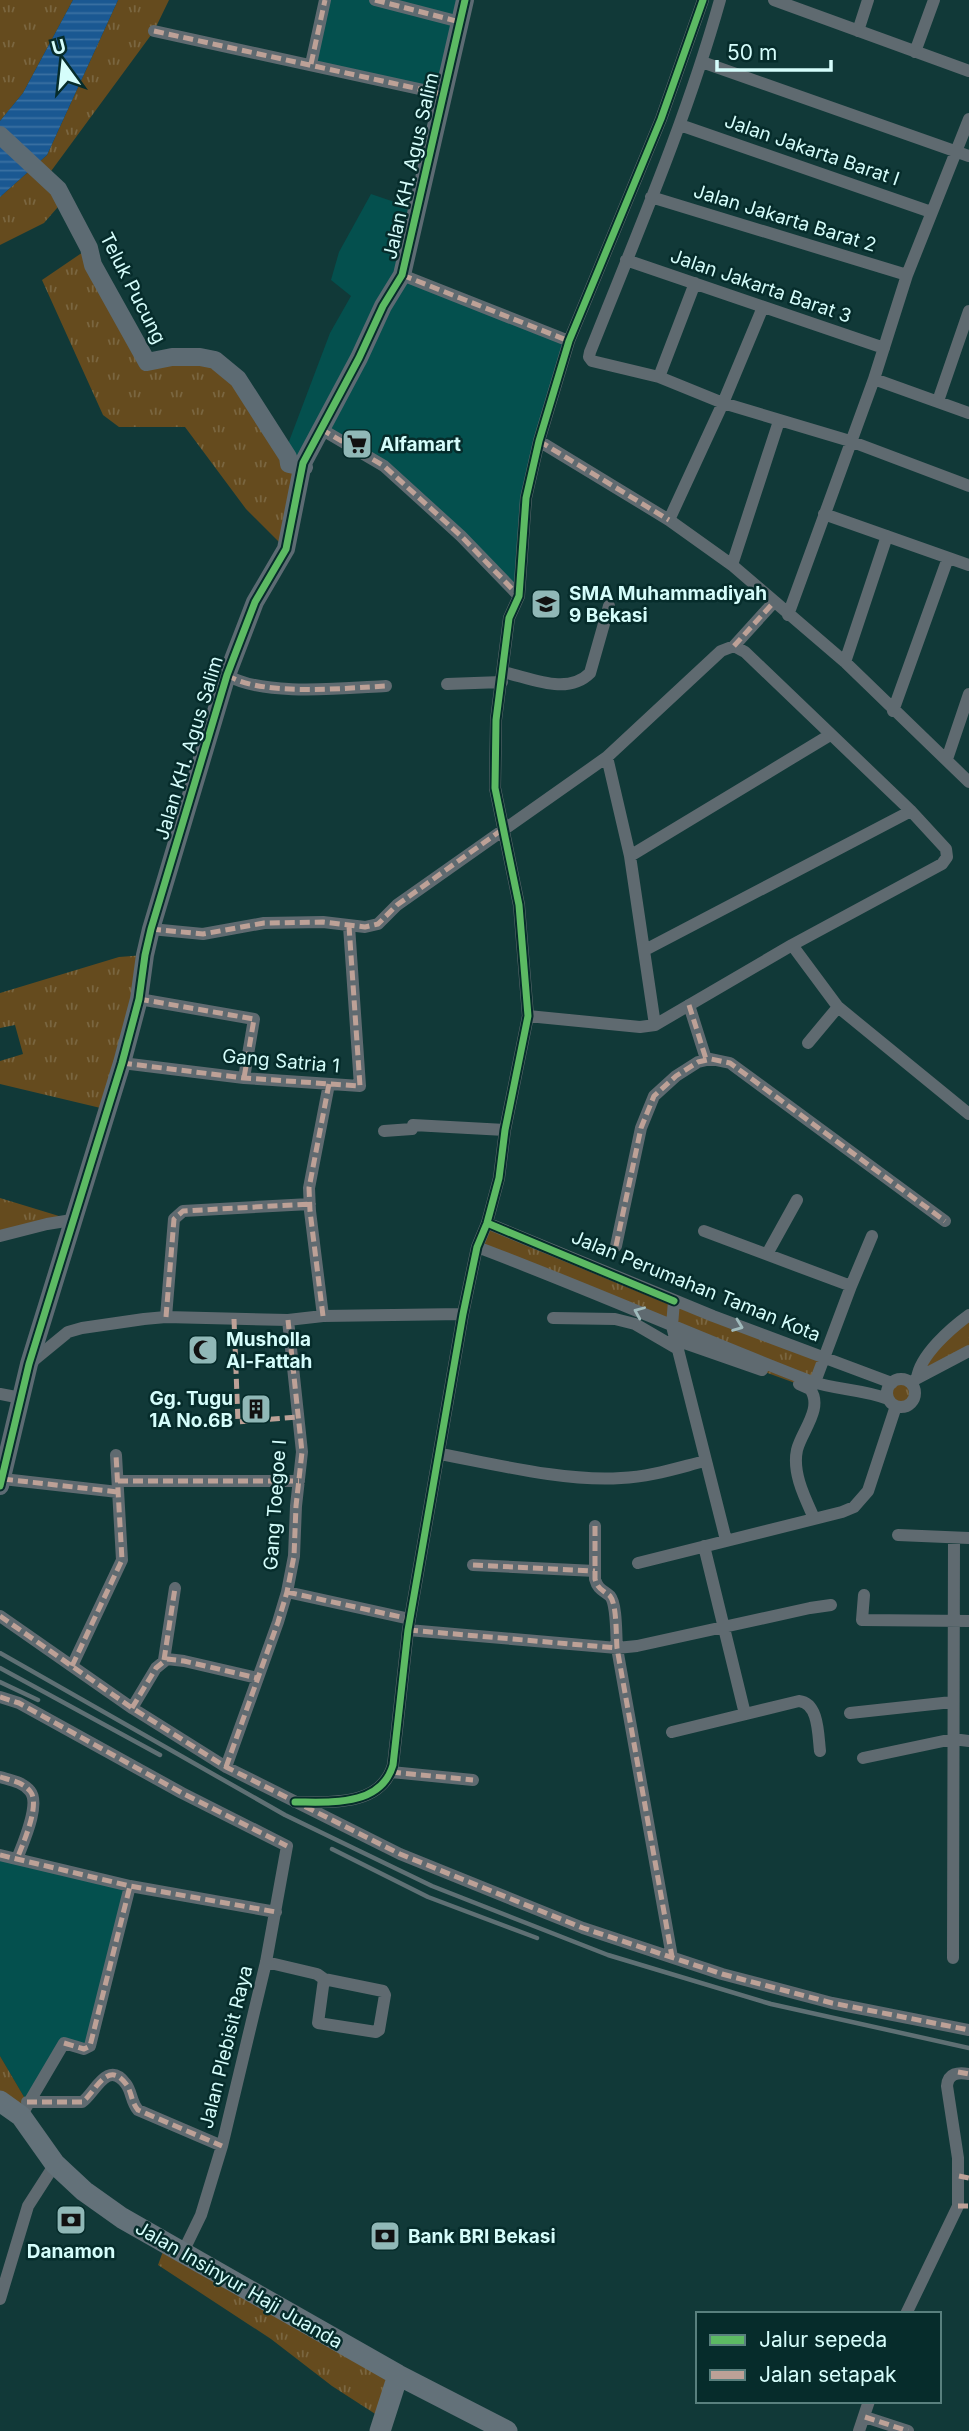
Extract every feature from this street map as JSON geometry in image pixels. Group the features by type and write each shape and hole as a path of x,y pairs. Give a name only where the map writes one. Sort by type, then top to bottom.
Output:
{"main road":[{"name":"Jalan Insinyur Haji Juanda","path":"0,2101 24,2109 55,2164 84,2191 122,2218 398,2375 508,2431"},
{"path":"380,2431 398,2375"}],"street":[{"path":"311,64 325,0"},
{"path":"375,0 460,22"},
{"name":"Jalan KH. Agus Salim","path":"2,1482 29,1364 122,1063 139,999 151,929 227,675 255,602 286,549 303,463 359,358 383,306 402,275 465,0"},
{"path":"295,1802 335,1802 362,1797 383,1786 391,1772 409,1625 463,1314 477,1247 499,1178 505,1130 528,1016 519,905 495,788 496,720 509,618 519,596 526,498 539,441 569,341 661,119 703,0"},
{"path":"720,0 680,125 589,357 592,361 659,377 723,403 850,441 969,486"},
{"path":"774,0 810,6 858,30 969,71"},
{"path":"858,30 868,0"},
{"path":"915,52 934,0"},
{"path":"154,31 442,94"},
{"path":"702,62 969,156"},
{"path":"788,615 874,379 907,275 969,118"},
{"name":"Jalan Jakarta Barat I","path":"680,125 931,212"},
{"name":"Teluk Pucung","path":"0,135 58,189 89,248 93,265 147,362 200,357 215,360 238,379 288,457 289,464 304,467"},
{"name":"Jalan Jakarta Barat 2","path":"652,197 907,275"},
{"name":"Jalan Jakarta Barat 3","path":"626,260 884,348"},
{"path":"402,275 569,341"},
{"path":"659,377 695,283"},
{"path":"669,520 723,403 762,307"},
{"path":"938,401 963,347 969,312"},
{"path":"874,379 969,413"},
{"path":"732,565 779,421"},
{"path":"321,429 362,455 375,459 392,472 461,536 519,596"},
{"path":"539,441 669,520 732,565 845,662 969,782"},
{"path":"824,514 969,565"},
{"path":"845,662 887,536"},
{"path":"893,711 948,558"},
{"path":"151,929 204,934 264,923 323,922 349,926 378,924 397,905 607,757 721,651 734,646 774,602"},
{"path":"447,684 502,677 559,685 583,680 590,673 609,606"},
{"path":"528,1016 640,1027 655,1024 944,862 947,857 944,846 911,811 745,652 734,646"},
{"path":"227,675 237,681 284,688 387,686"},
{"path":"947,759 969,694"},
{"path":"630,856 830,735"},
{"path":"607,757 630,856 655,1024"},
{"path":"645,950 911,811"},
{"name":"Gang Satria 1","path":"122,1063 244,1077 360,1086 349,926"},
{"path":"792,945 838,1007 969,1114"},
{"path":"139,999 254,1019 244,1077"},
{"path":"689,1005 706,1059"},
{"path":"808,1043 838,1007"},
{"path":"617,1246 641,1128 648,1107 662,1086 706,1059 730,1063 945,1221"},
{"path":"323,1316 309,1188 329,1084"},
{"path":"384,1131 412,1129 413,1125 505,1130"},
{"path":"766,1254 797,1200"},
{"path":"166,1317 174,1219 178,1213 183,1210 310,1204"},
{"path":"0,1236 72,1220"},
{"name":"Jalan Perumahan Taman Kota","path":"486,1223 674,1301 892,1383"},
{"path":"704,1231 850,1286"},
{"path":"815,1382 850,1286 872,1236"},
{"path":"477,1247 815,1382 905,1407 914,1398 913,1380 920,1366 948,1330 969,1315"},
{"path":"674,1301 671,1326 726,1540"},
{"path":"29,1364 68,1332 166,1317 288,1320 323,1316 463,1314"},
{"path":"553,1318 598,1318 635,1324 677,1344 810,1390 815,1403 797,1451 796,1462 802,1489 814,1518"},
{"name":"Gang Toegoe I","path":"226,1767 287,1592 294,1556 302,1452 288,1320"},
{"path":"43,1322 53,1330 68,1332"},
{"path":"638,1563 842,1512 862,1501 875,1474 892,1403 887,1390 892,1383 913,1380 969,1351"},
{"path":"0,1394 20,1398"},
{"path":"440,1454 531,1471 618,1479 647,1476 705,1461"},
{"path":"72,1666 122,1560 116,1455"},
{"path":"2,1482 118,1486 299,1481"},
{"path":"595,1526 595,1571 598,1587 610,1597 613,1605 617,1648 672,1957"},
{"path":"898,1535 969,1538"},
{"path":"953,1958 954,1538"},
{"path":"704,1545 745,1714"},
{"path":"473,1564 595,1571"},
{"path":"132,1707 156,1668 164,1660 175,1588"},
{"path":"287,1592 409,1625 617,1648 831,1605"},
{"path":"864,1595 862,1620 969,1621"},
{"path":"0,1616 132,1707 226,1767 400,1854 583,1928 672,1957 779,1990 969,2030"},
{"path":"164,1660 184,1661 257,1678"},
{"name":"Jalan Plebisit Raya","path":"0,1697 19,1703 182,1793 286,1846 266,1962 222,2146 201,2215 183,2252"},
{"path":"672,1732 805,1702 810,1704 814,1713 820,1751"},
{"path":"849,1713 952,1702"},
{"path":"863,1758 953,1740 969,1741"},
{"path":"391,1772 473,1780"},
{"path":"0,1777 22,1784 35,1798 17,1859"},
{"path":"0,1855 130,1886 276,1912"},
{"path":"24,2109 64,2043 84,2049 90,2046 130,1886"},
{"path":"266,1962 317,1974 324,1979 384,1992 380,2030 376,2032 318,2023 324,1979"},
{"path":"907,2312 963,2206 964,2177 958,2158 947,2086 950,2077 963,2073"},
{"path":"24,2109 82,2102 89,2098 100,2079 118,2077 128,2086 132,2103 138,2110 222,2146"},
{"path":"0,2299 28,2206 55,2164"},
{"path":"859,2431 868,2403"},
{"path":"864,2417 908,2431"}],"shaded area":[{"path":"325,0 465,0 442,94 311,64"},
{"path":"371,194 418,210 402,275 569,341 539,441 519,596 384,466 322,429 303,463 285,452 330,333 351,296 331,280 339,252"},
{"path":"0,1855 130,1886 90,2046 64,2043 27,2102 0,2056"}],"green space":[{"path":"0,0 73,0 23,93 0,121"},
{"path":"118,0 169,0 154,31 46,178 64,200 44,223 0,245 0,197 47,155"},
{"path":"89,248 140,351 215,360 296,466 286,549 246,509 185,427 119,427 103,415 42,280"},
{"path":"145,955 109,1110 0,1084 0,1061 23,1054 15,1025 0,1028 0,993 119,957"},
{"path":"0,1198 72,1220 0,1236"},
{"path":"487,1223 824,1359 806,1387 676,1340 671,1326 477,1247"},
{"path":"969,1315 969,1351 918,1371"},
{"path":"902,1380 911,1384 915,1393 911,1402 902,1406 893,1402 889,1393 893,1384"},
{"path":"0,2056 27,2102 21,2116 0,2101"},
{"path":"166,2243 398,2375 383,2419 332,2386 271,2339 158,2265"}],"water":[{"path":"73,0 118,0 47,155 0,197 0,121 23,93"}],"railway":[{"path":"0,1653 285,1815 432,1886 608,1955 771,2004 969,2048"},
{"path":"0,1668 160,1755"},
{"path":"0,1682 38,1700"},
{"path":"332,1849 428,1897 537,1938"}],"marked path":[{"path":"311,64 325,0"},
{"path":"375,0 460,22"},
{"path":"154,31 442,94"},
{"path":"402,275 569,341"},
{"path":"321,429 384,466 461,536 519,596"},
{"path":"539,441 669,520"},
{"path":"734,646 774,602"},
{"path":"227,675 242,682 282,689 386,686"},
{"path":"151,929 203,934 264,923 323,922 365,927 378,924 397,905 503,829"},
{"path":"122,1063 244,1078 360,1086 349,926"},
{"path":"139,999 254,1019 244,1078"},
{"path":"689,1005 706,1059"},
{"path":"616,1246 641,1128 654,1096 676,1076 698,1062 711,1059 730,1063 945,1221"},
{"path":"323,1316 309,1188 329,1084"},
{"path":"166,1317 174,1219 183,1211 310,1204"},
{"path":"234,1319 238,1422 298,1417"},
{"path":"226,1767 278,1622 294,1556 302,1452 288,1320"},
{"path":"72,1666 122,1560 116,1455"},
{"path":"3,1479 118,1492"},
{"path":"118,1481 299,1481"},
{"path":"595,1526 595,1579 599,1588 610,1596 614,1606 617,1648 672,1957"},
{"path":"473,1565 595,1571"},
{"path":"164,1660 175,1588"},
{"path":"287,1592 410,1619"},
{"path":"0,1616 132,1708 226,1767 400,1854 583,1928 722,1974 832,2003 969,2030"},
{"path":"408,1630 617,1648"},
{"path":"132,1708 156,1668 167,1659 257,1678"},
{"path":"0,1697 19,1703 182,1793 287,1846"},
{"path":"391,1772 473,1780"},
{"path":"0,1777 24,1785 33,1797 30,1824 17,1859"},
{"path":"0,1855 130,1886 276,1912"},
{"path":"64,2043 84,2049 90,2046 130,1886"},
{"path":"958,2072 969,2074"},
{"path":"27,2102 82,2102 101,2081 113,2075 126,2084 138,2110 222,2146"},
{"path":"959,2176 969,2178"},
{"path":"958,2206 969,2206"},
{"path":"865,2417 908,2431"}],"cycle path":[{"path":"0,1486 29,1364 122,1063 139,999 151,929 227,675 255,602 286,549 303,463 359,358 383,306 402,275 465,0"},
{"path":"295,1802 338,1801 366,1795 378,1789 387,1779 393,1765 408,1630 463,1314 477,1247 487,1223 499,1178 505,1130 528,1016 519,905 495,788 496,720 509,618 519,596 526,498 539,441 569,341 661,119 703,0"},
{"path":"487,1223 674,1301"}],"place":[{"name":"Alfamart","path":"357,444"},
{"name":"SMA Muhammadiyah 9 Bekasi","path":"546,604"},
{"name":"Musholla Al-Fattah","path":"203,1350"},
{"name":"Gg. Tugu 1A No.6B","path":"256,1409"},
{"name":"Danamon","path":"71,2220"},
{"name":"Bank BRI Bekasi","path":"385,2236"}]}
